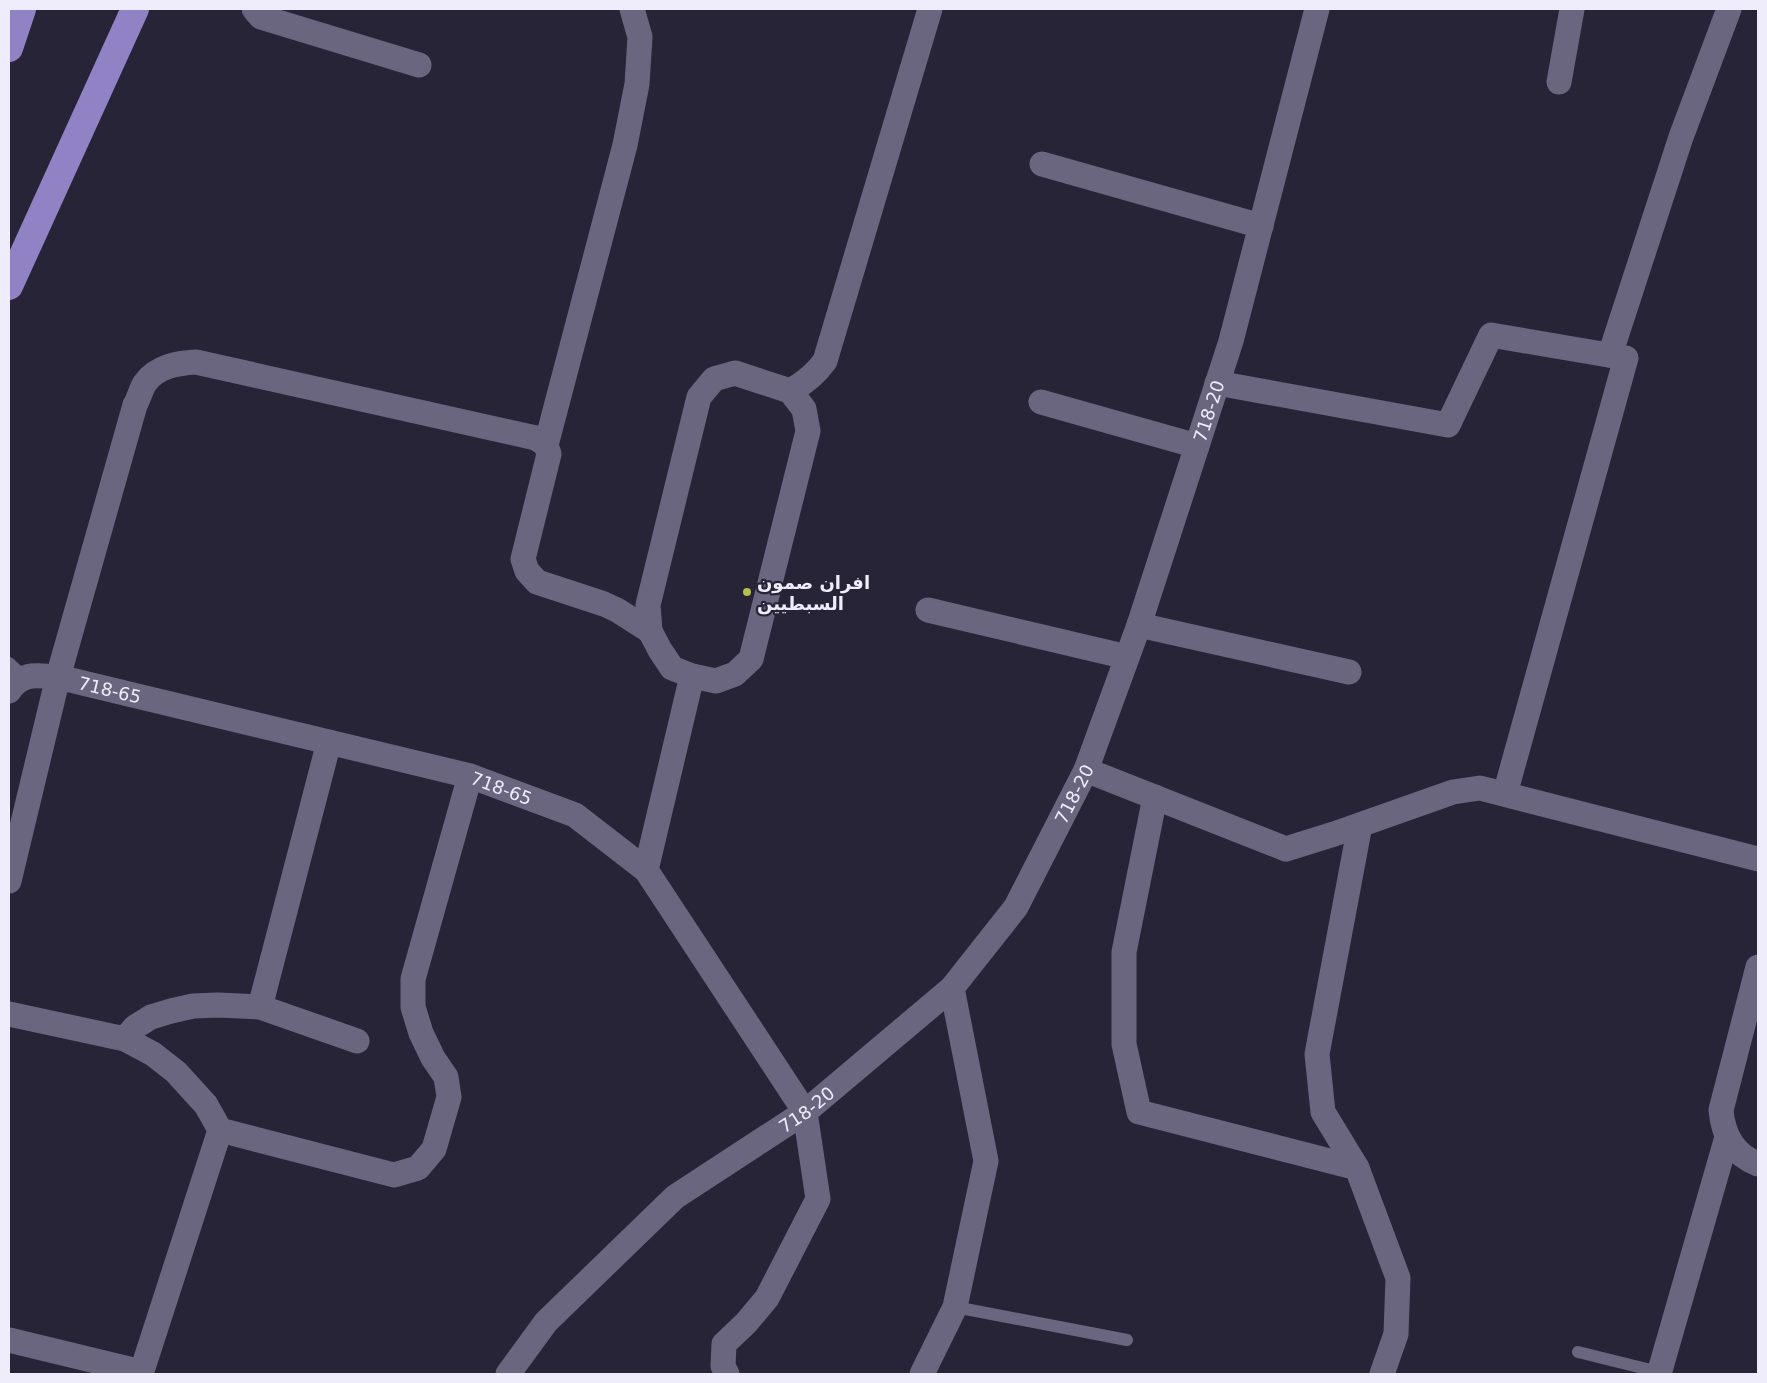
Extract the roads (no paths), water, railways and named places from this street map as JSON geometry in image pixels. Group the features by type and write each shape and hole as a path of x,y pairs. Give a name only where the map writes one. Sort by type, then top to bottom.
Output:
{"highway":[{"path":"9,48 22,9"},
{"path":"9,286 135,9"}],"street":[{"path":"254,9 261,17 419,65"},
{"path":"632,9 640,37 637,84 625,145 546,445 549,454 524,559 527,571 537,582 604,604 650,631"},
{"path":"790,391 806,383 818,372 825,361 930,9"},
{"name":"718-20","path":"508,1374 546,1322 675,1197 805,1112 952,988 1016,907 1086,770 1139,625 1231,341 1318,9"},
{"path":"1559,82 1572,9"},
{"path":"1610,355 1681,136 1729,9"},
{"path":"1042,164 1261,226"},
{"path":"1218,383 1448,425 1491,334 1626,358 1505,794"},
{"path":"9,881 58,677 135,405 146,382 159,370 174,364 196,362 536,438 546,445"},
{"path":"735,373 790,391 804,409 808,431 751,658 735,674 716,681 692,676 672,668 650,631 648,604 699,397 714,379 735,373"},
{"path":"1041,402 1197,446"},
{"path":"928,610 1127,657"},
{"path":"1139,625 1349,672"},
{"path":"646,870 692,676"},
{"name":"718-65","path":"14,677 58,677 470,776 575,815 646,870 805,1112"},
{"path":"260,1007 329,742"},
{"path":"1086,770 1286,848 1360,826 1453,792 1480,788 1758,859"},
{"path":"9,1014 125,1039 153,1054 176,1072 206,1105 220,1130 394,1175 418,1168 434,1149 449,1098 446,1077 433,1058 421,1033 413,1007 413,979 470,776"},
{"path":"1155,797 1124,952 1124,1044 1139,1112 1357,1168"},
{"path":"1360,826 1317,1054 1323,1112 1357,1168 1398,1278 1396,1334 1382,1374"},
{"path":"1758,967 1721,1110 1722,1124 1726,1137 1744,1157 1758,1164"},
{"path":"922,1374 955,1307 986,1161 952,988"},
{"path":"125,1039 135,1027 151,1017 193,1006 218,1005 260,1007 357,1041"},
{"path":"727,1374 723,1366 724,1344 746,1323 767,1298 818,1199 805,1112"},
{"path":"9,1340 141,1373 220,1130"},
{"path":"1659,1373 1726,1137"}],"lane":[{"path":"955,1307 1127,1340"},
{"path":"1578,1352 1659,1373"}],"place":[{"name":"افران صمون السبطيين","path":"747,592"}]}
